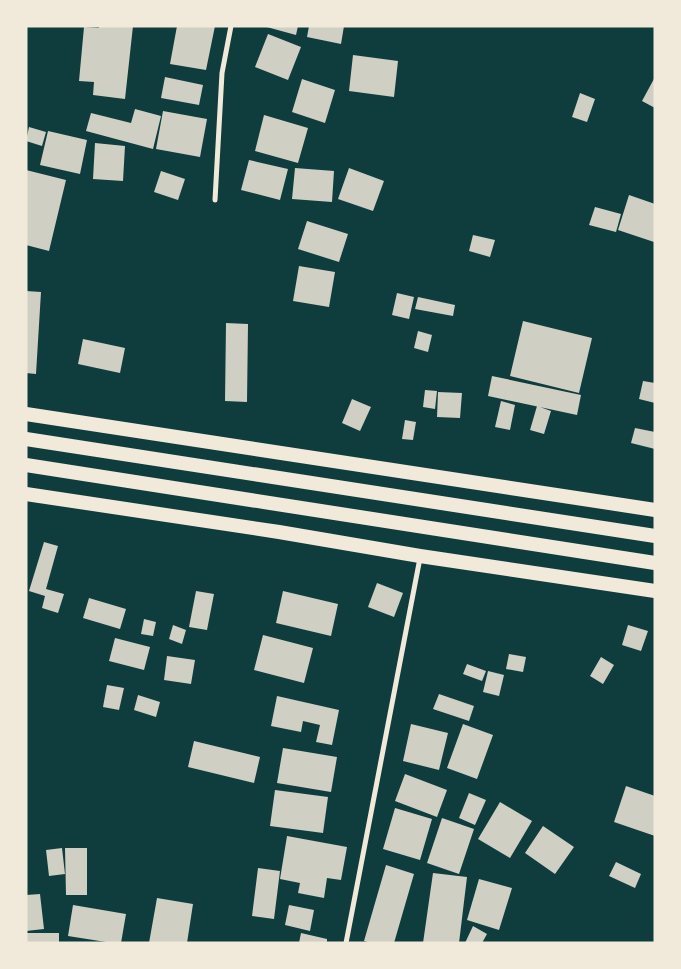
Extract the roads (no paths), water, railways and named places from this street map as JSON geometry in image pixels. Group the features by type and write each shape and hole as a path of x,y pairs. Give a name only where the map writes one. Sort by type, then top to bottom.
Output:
{"highway":[{"path":"26,414 655,510"},
{"path":"26,439 655,536"},
{"path":"26,465 655,564"},
{"path":"26,494 655,591"}],"street":[{"path":"215,200 222,73 232,26"},
{"path":"346,943 420,556"}]}
